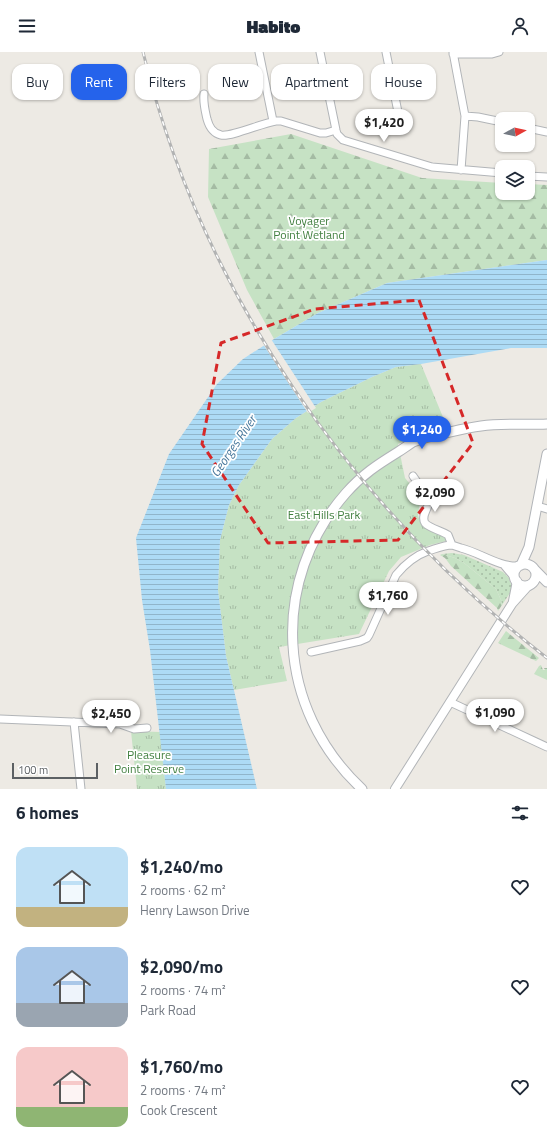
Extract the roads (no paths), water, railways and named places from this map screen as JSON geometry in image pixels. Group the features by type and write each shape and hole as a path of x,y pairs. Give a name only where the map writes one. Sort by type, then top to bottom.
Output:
{"main road":[{"path":"362,789 332,756 321,739 300,689 294,663 292,641 293,612 297,590 306,559 315,538 327,518 346,494 365,474 382,461 413,442 461,429 481,426 547,424"},
{"path":"547,454 529,547 520,566 515,572 516,580 524,586 531,584 547,588"},
{"path":"529,547 536,577 531,584"},
{"path":"520,566 527,564 534,568 547,582"}],"street":[{"path":"259,52 272,121"},
{"path":"320,52 336,130 340,137 347,141 432,167 495,172"},
{"path":"386,52 398,112"},
{"path":"461,170 465,116 453,53 492,54 499,52"},
{"path":"204,94 204,103 208,123 212,130 218,134 228,134 272,121 281,121 320,133 336,130"},
{"path":"465,116 495,121"},
{"path":"535,129 547,132"},
{"path":"535,176 547,177"},
{"path":"413,476 428,502 424,516 427,525 448,535 452,546"},
{"path":"537,506 547,509"},
{"path":"311,652 360,641 367,638 392,584 401,569 417,556 436,548 452,546 470,551 503,565 509,570 516,580 516,590 512,604"},
{"path":"503,565 520,566"},
{"path":"396,789 512,604 531,584"},
{"path":"450,702 547,747"},
{"path":"0,719 120,724 134,729 147,728"},
{"path":"74,722 81,789"}],"water":[{"name":"Georges River","path":"547,260 547,348 511,348 396,367 321,402 296,418 272,439 239,485 229,505 220,540 218,590 226,656 257,789 166,789 150,650 142,600 136,538 169,454 217,384 243,359 274,339 318,313 387,283"}],"railway":[{"path":"143,52 169,141 203,227 245,310 294,389 349,464 410,534 476,599 547,658"}],"park label":[{"name":"Voyager Point Wetland","path":"309,227"},
{"name":"East Hills Park","path":"324,514"},
{"name":"Pleasure Point Reserve","path":"149,761"}]}
